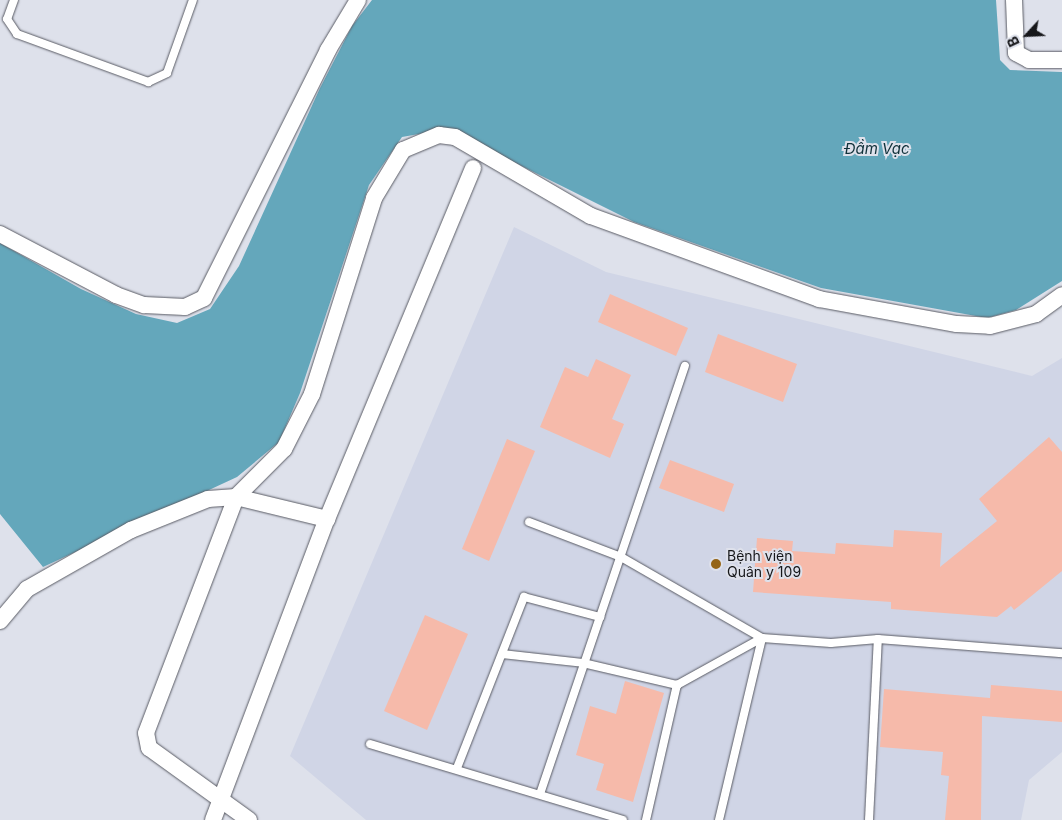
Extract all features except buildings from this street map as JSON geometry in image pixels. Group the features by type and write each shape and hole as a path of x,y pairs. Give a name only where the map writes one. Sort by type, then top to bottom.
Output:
{"street":[{"path":"0,234 116,295 144,305 185,306 204,298 328,50 358,0"},
{"path":"1014,0 1016,53 1029,60 1062,60"},
{"path":"249,820 149,748 146,733 236,497 284,449 312,394 374,198 390,167 403,150 439,135 455,137 592,216 819,299 957,324 990,326 1036,314 1062,295"},
{"path":"213,820 223,802 327,519 474,168"},
{"path":"0,621 26,590 131,530 208,499 236,497 327,519"}],"lane":[{"path":"14,0 7,19 17,34 148,82 167,73 193,0"},
{"path":"540,794 582,664 621,557 686,366"},
{"path":"529,522 621,557 762,638 831,643 878,639 1062,652"},
{"path":"457,768 524,597 600,617"},
{"path":"502,654 582,664 677,685 762,638"},
{"path":"719,820 762,638"},
{"path":"869,820 878,639"},
{"path":"646,820 677,685"},
{"path":"370,744 457,768 623,820"}],"shaded area":[{"name":"Bệnh viện Quân y 109","path":"514,227 606,272 1032,376 1062,358 1062,752 1029,780 1021,820 366,820 290,756"}],"water":[{"name":"Đầm Vạc","path":"372,0 996,0 1000,60 1010,70 1062,72 1062,281 1016,310 987,318 821,288 634,222 447,129 402,137 369,185 300,393 279,442 237,477 43,567 0,514 0,243 81,289 136,314 177,323 210,309 239,266 320,88 352,26"}],"place":[{"name":"Bệnh viện Quân y 109","path":"716,564"}]}
